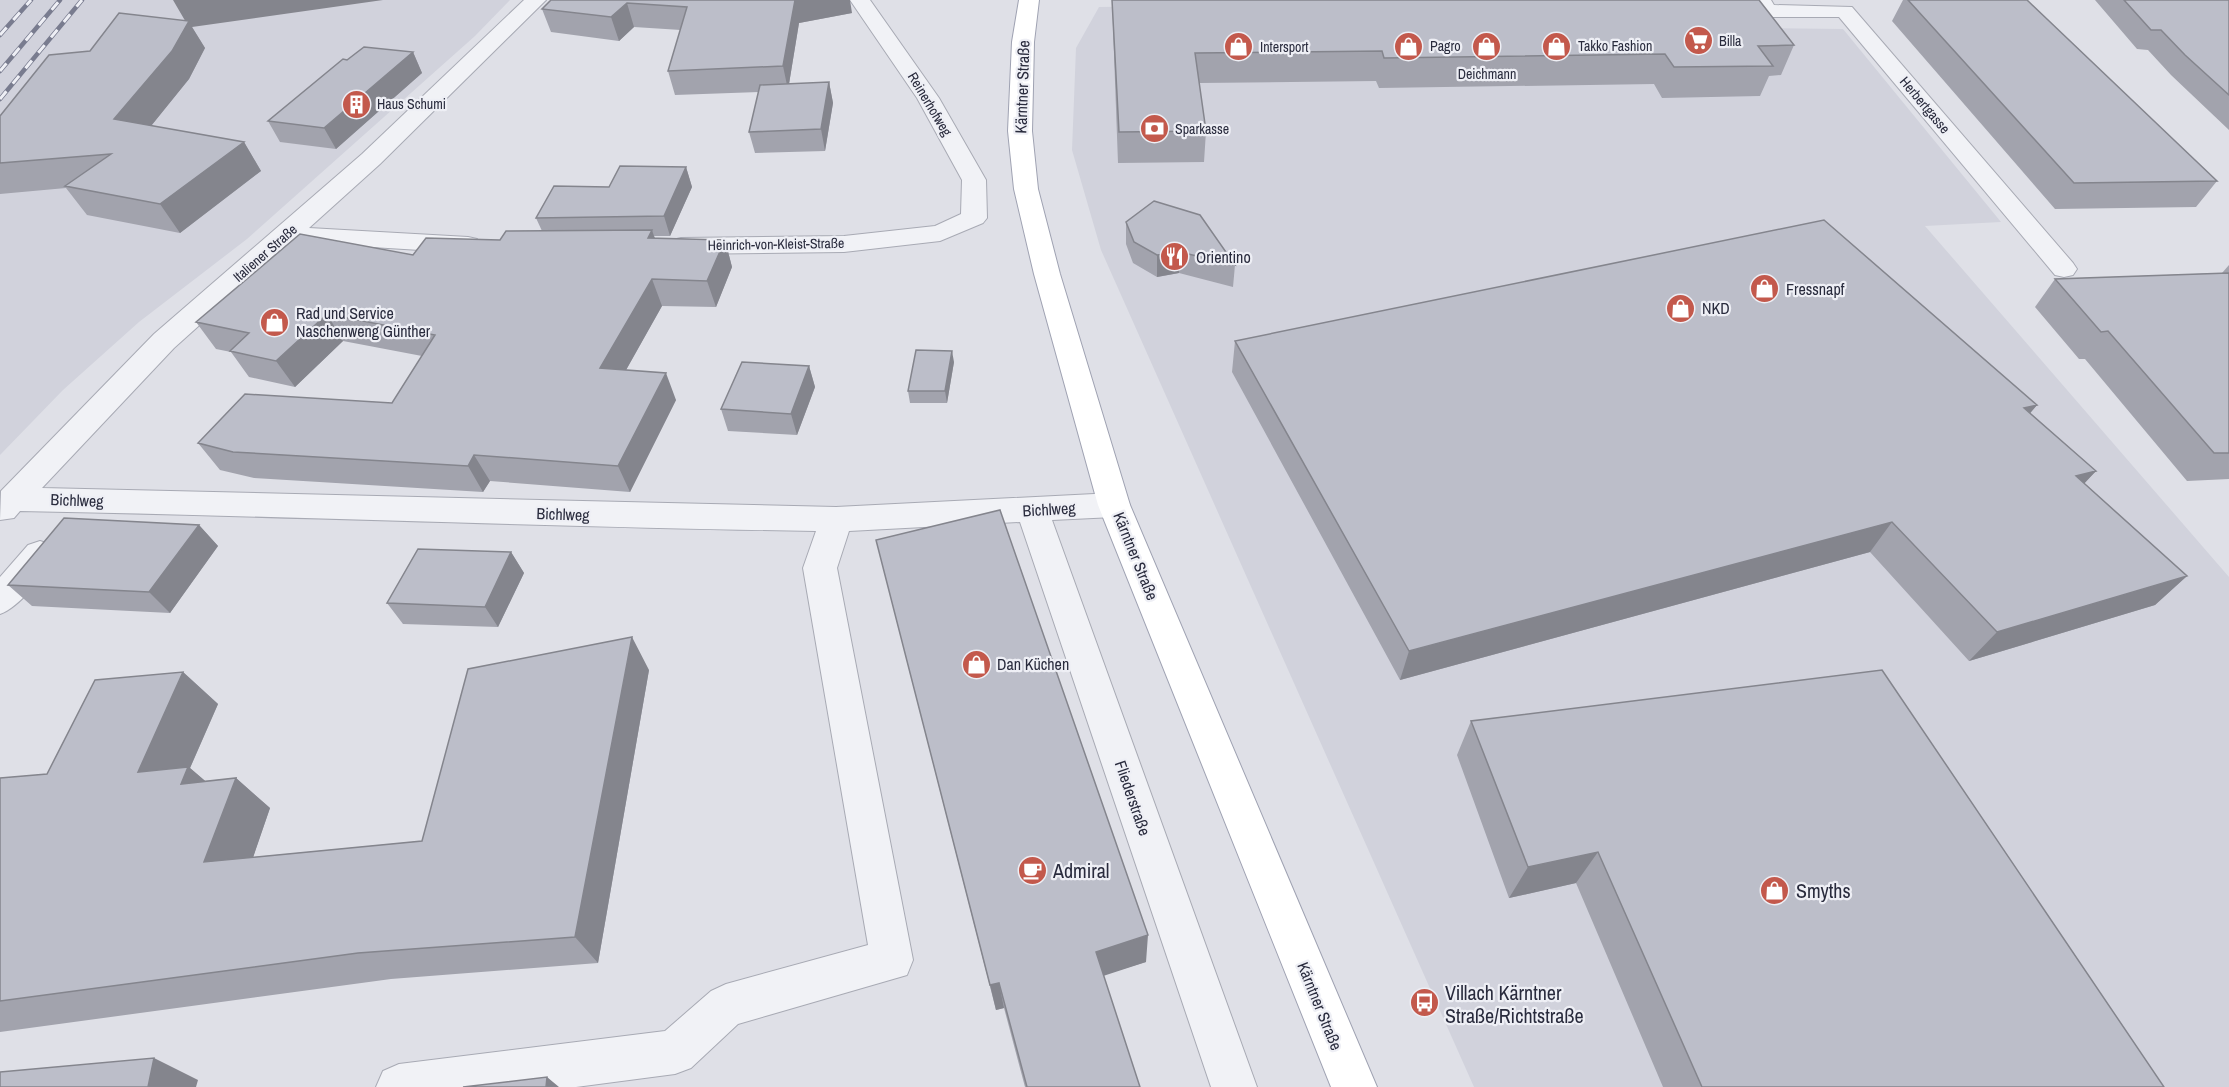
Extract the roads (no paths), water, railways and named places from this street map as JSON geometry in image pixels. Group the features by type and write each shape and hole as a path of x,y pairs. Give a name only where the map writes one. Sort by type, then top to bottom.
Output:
{"main road":[{"name":"Kärntner Straße","path":"1029,0 1025,26 1020,131 1026,189 1047,274 1114,505 1354,1087"},
{"path":"1025,26 1045,0"}],"street":[{"name":"Italiener Straße","path":"6,506 164,341 287,234 430,103 536,0"},
{"name":"Reinerhofweg","path":"860,0 928,98 974,180 974,218"},
{"name":"Herbertgasse","path":"1761,0 1768,11 1845,11 2064,269"},
{"name":"Heinrich-von-Kleist-Straße","path":"654,246 844,244 940,233 974,218"},
{"path":"287,234 489,246"},
{"path":"0,600 21,573 91,501"},
{"name":"Bichlweg","path":"6,506 91,501 290,504 643,516 836,519 1114,505"},
{"name":"Fliederstraße","path":"1032,510 1234,1087"},
{"path":"399,1087 675,1052 726,1006 892,960 820,568 836,519"}],"railway":[{"path":"0,35 31,0"},
{"path":"0,71 60,0"},
{"path":"0,99 82,0"}],"place":[{"name":"Billa","path":"1698,41"},
{"name":"Pagro","path":"1409,46"},
{"name":"Takko Fashion","path":"1557,46"},
{"name":"Intersport","path":"1239,47"},
{"name":"Deichmann","path":"1487,47"},
{"name":"Haus Schumi","path":"356,104"},
{"name":"Sparkasse","path":"1154,129"},
{"name":"Orientino","path":"1175,257"},
{"name":"Fressnapf","path":"1765,289"},
{"name":"NKD","path":"1681,308"},
{"name":"Rad und Service Naschenweng Günther","path":"275,322"},
{"name":"Dan Küchen","path":"976,664"},
{"name":"Admiral","path":"1032,870"},
{"name":"Smyths","path":"1775,890"},
{"name":"Villach Kärntner Straße/Richtstraße","path":"1424,1003"}]}
